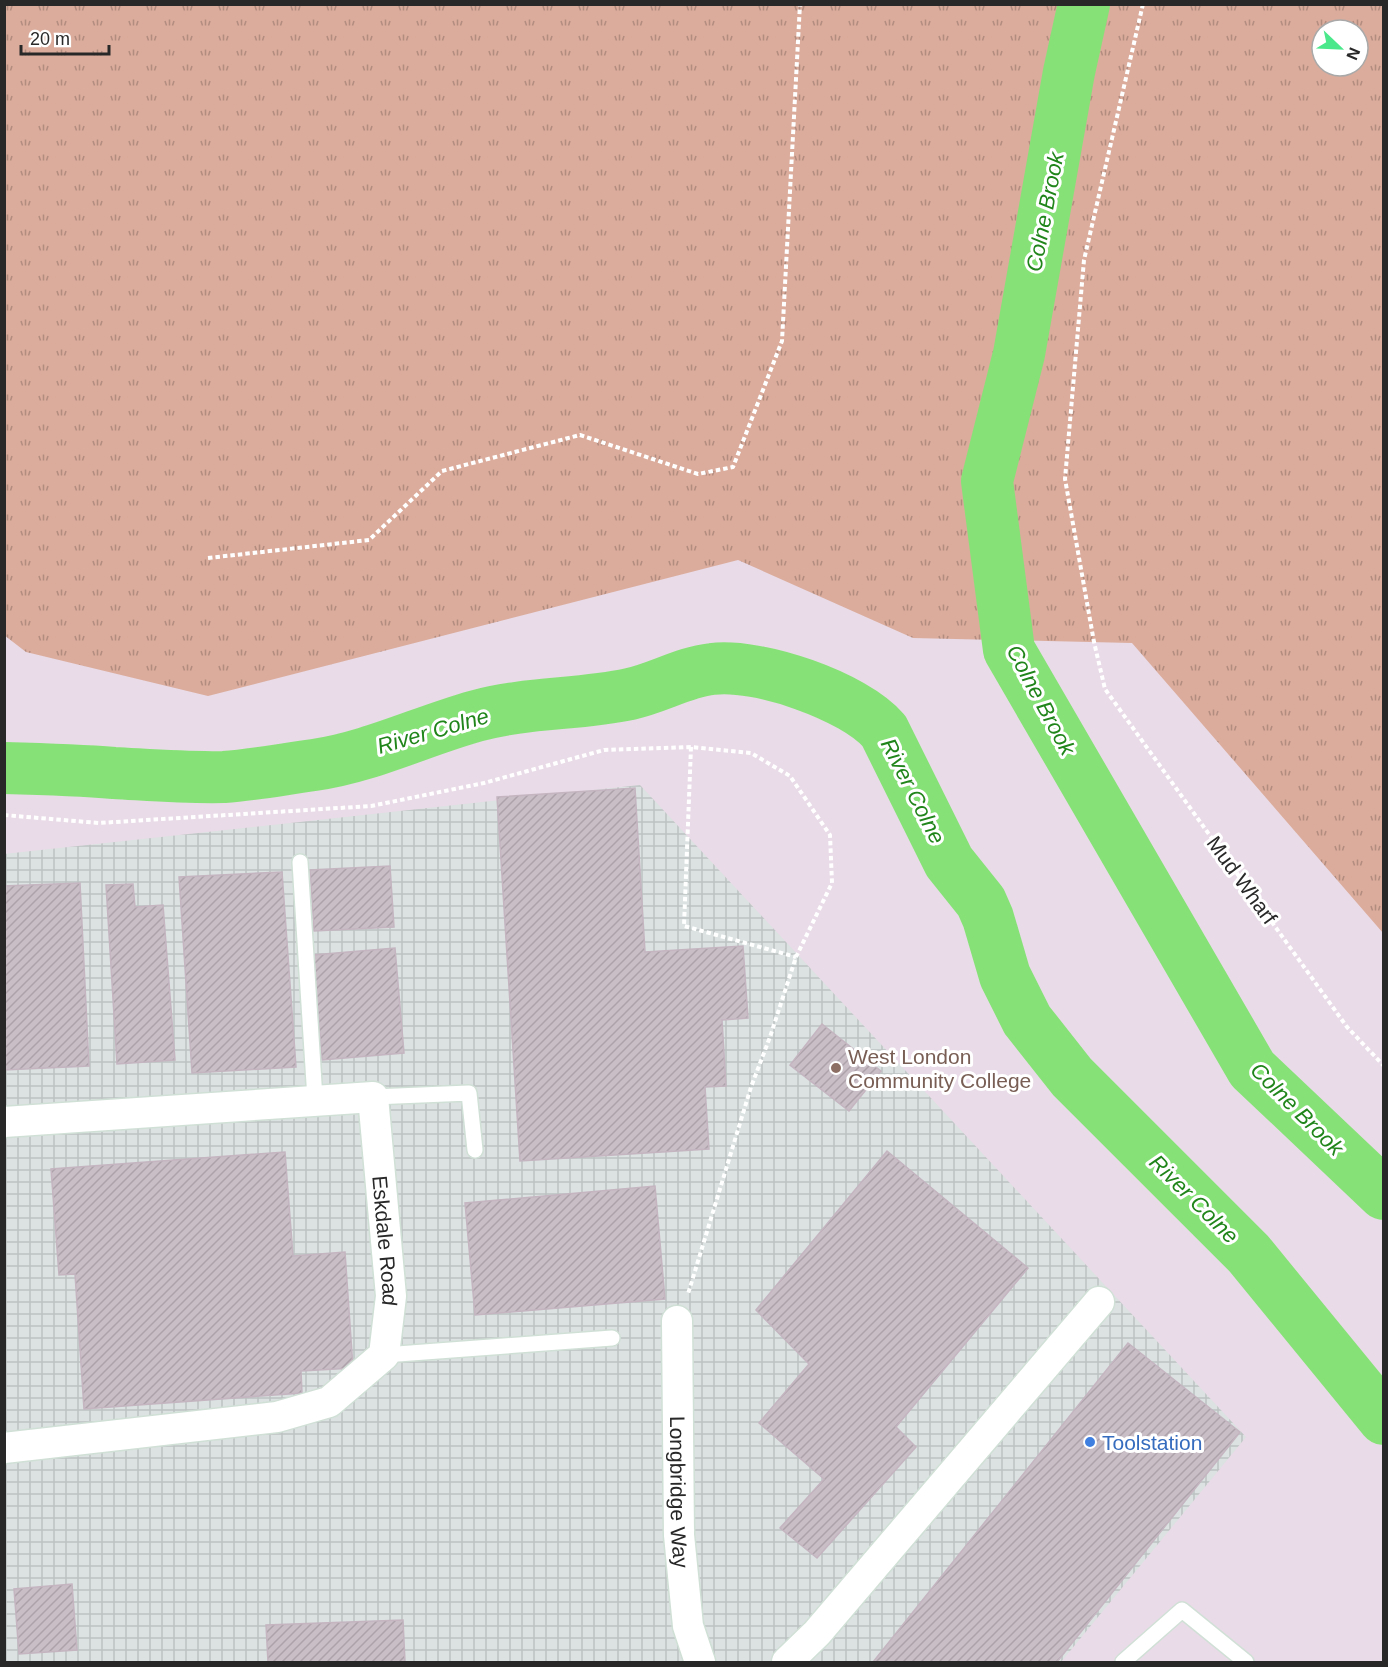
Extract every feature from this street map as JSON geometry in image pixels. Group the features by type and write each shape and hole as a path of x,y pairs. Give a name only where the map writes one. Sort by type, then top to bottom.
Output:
{"street":[{"path":"4,1122 315,1099 373,1097"},
{"name":"Eskdale Road","path":"373,1097 391,1296 384,1355"},
{"path":"787,1662 817,1633 1099,1302"},
{"name":"Longbridge Way","path":"677,1321 680,1535 688,1626 700,1662"},
{"path":"4,1448 277,1417 329,1402 384,1355"}],"lane":[{"path":"300,861 315,1099"},
{"path":"373,1097 469,1093 475,1150"},
{"path":"384,1355 612,1338"},
{"path":"1122,1662 1182,1610 1246,1662"}],"path":[{"path":"208,558 369,540 442,471 580,435 698,474 733,467 782,341 800,4"},
{"name":"Mud Wharf","path":"1143,4 1084,260 1065,479 1094,642 1105,689 1347,1026 1383,1066"},
{"path":"4,815 99,823 371,806 484,783 604,750 691,747 751,753 789,776 830,835 832,883 796,957 751,1087 693,1284"},
{"path":"691,747 684,926 796,957"}],"shaded area":[{"path":"640,785 1246,1437 1061,1662 5,1662 4,854"}],"green space":[{"path":"4,5 1383,5 1383,933 1132,643 913,638 738,560 208,696 26,652 4,635"}],"building":[{"path":"635,788 645,952 743,946 748,1018 722,1020 726,1086 705,1087 709,1149 520,1161 497,797"},
{"path":"390,866 394,927 314,931 310,870"},
{"path":"282,872 296,1067 192,1073 179,877"},
{"path":"80,883 89,1066 4,1070 4,886"},
{"path":"133,884 135,907 163,905 175,1060 117,1064 106,885"},
{"path":"395,948 404,1053 322,1060 313,955"},
{"name":"West London Community College","path":"822,1024 881,1071 849,1111 790,1065"},
{"path":"887,1151 1028,1268 896,1427 916,1447 817,1558 780,1528 824,1479 759,1423 809,1364 756,1310"},
{"path":"285,1152 293,1256 345,1252 353,1368 301,1371 302,1393 84,1409 75,1274 59,1275 51,1169"},
{"path":"655,1186 665,1299 475,1315 465,1203"},
{"path":"1128,1343 1240,1432 1057,1662 873,1662"},
{"path":"72,1584 77,1650 19,1654 14,1589"},
{"path":"403,1620 405,1662 268,1662 266,1625"}],"waterway":[{"name":"Colne Brook","path":"1084,4 1069,72 1019,354 987,481 1009,650 1252,1069 1384,1194"},
{"name":"River Colne","path":"4,768 196,777 224,777 258,773 355,756 495,711 611,698 651,688 691,673 712,669 754,671 829,694 870,718 884,731 949,862 981,902 1005,976 1027,1020 1072,1077 1249,1254 1384,1419"}],"place":[{"name":"West London Community College","path":"836,1068"},
{"name":"Toolstation","path":"1090,1442"}]}
